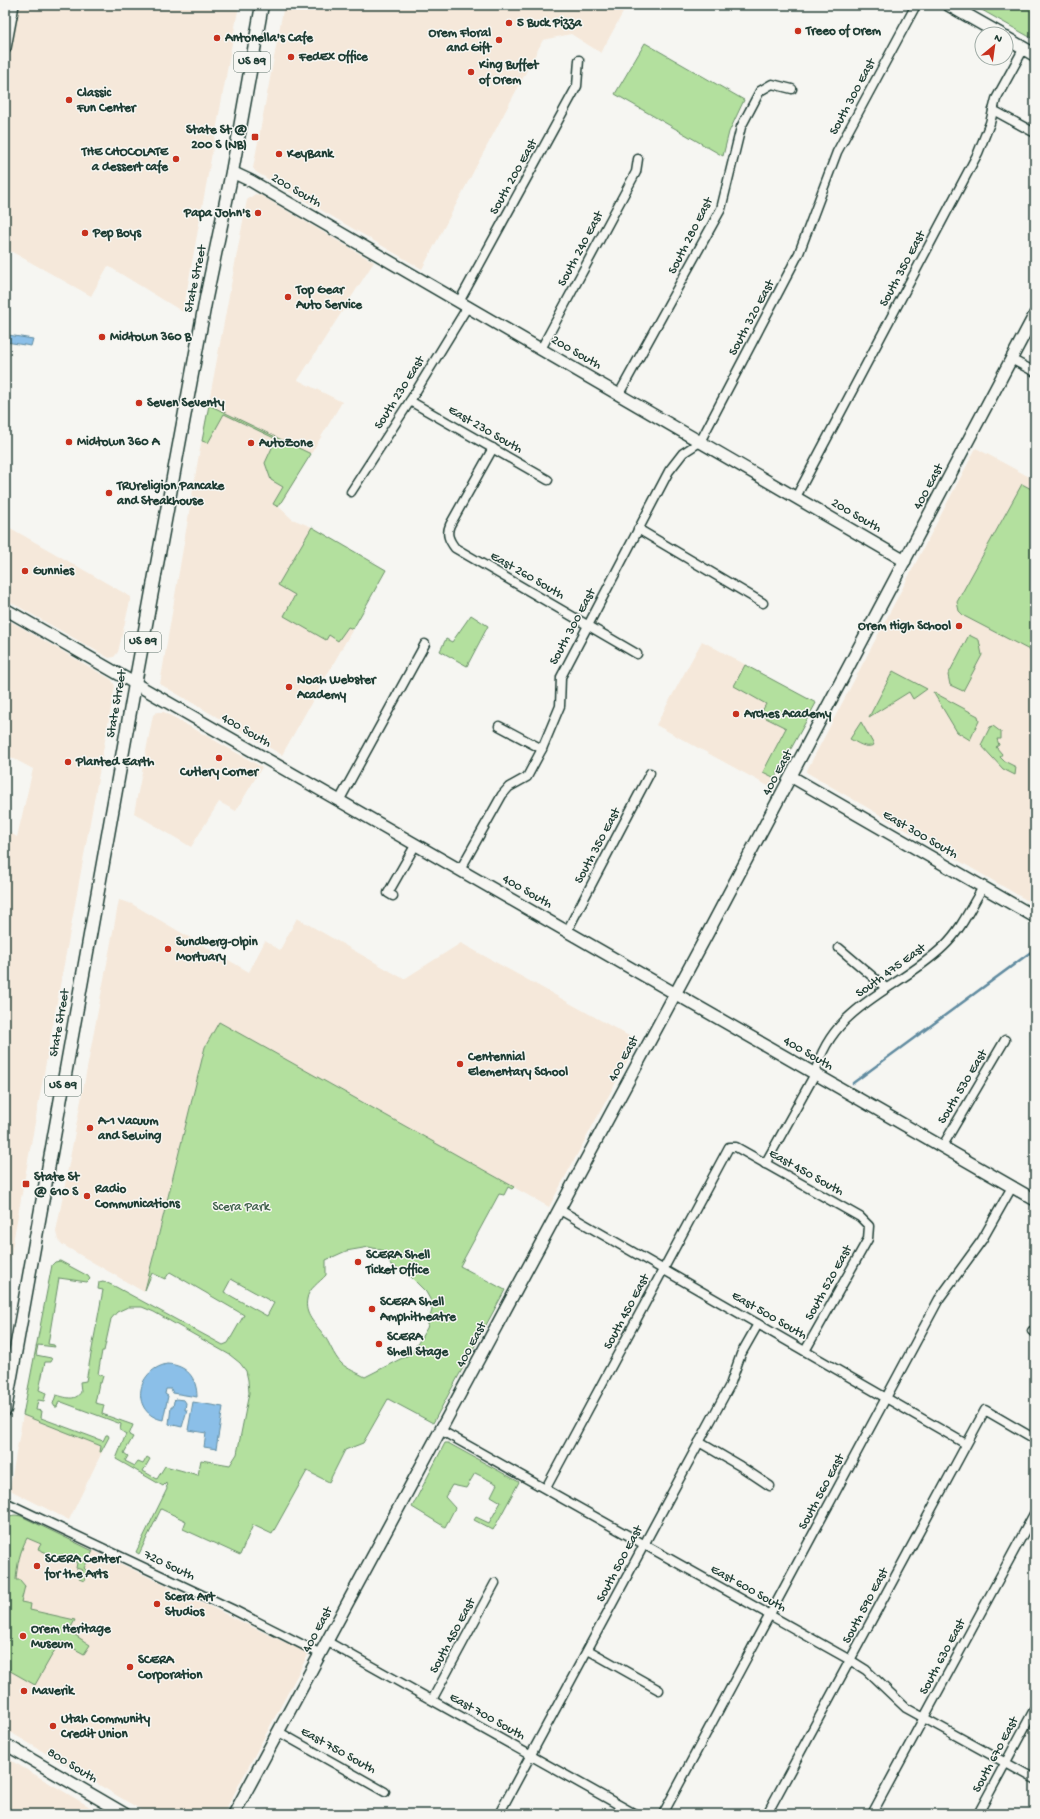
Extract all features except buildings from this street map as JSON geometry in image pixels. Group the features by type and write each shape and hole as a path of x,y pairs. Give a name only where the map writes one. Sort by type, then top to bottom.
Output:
{"main road":[{"name":"State Street","path":"5,1410 135,684 206,298 232,172 262,5"},
{"path":"949,5 986,26"},
{"path":"1014,42 1035,54"}],"street":[{"path":"5,48 13,5"},
{"name":"South 300 East","path":"818,204 837,152 916,5"},
{"name":"South 350 East","path":"796,497 978,153 990,123 996,99 1024,48"},
{"name":"South 200 East","path":"464,304 577,86 579,60"},
{"name":"South 280 East","path":"619,394 721,209 741,127 759,91 772,84 792,89"},
{"path":"993,110 1035,133"},
{"name":"South 240 East","path":"541,349 636,172 638,158"},
{"name":"200 South","path":"232,172 252,181 906,561"},
{"name":"South 320 East","path":"700,442 796,258 818,204"},
{"name":"South 230 East","path":"351,492 410,401 464,304"},
{"name":"400 East","path":"234,1814 442,1431 792,777 1035,314"},
{"path":"1012,359 1035,372"},
{"name":"East 230 South","path":"410,401 548,480"},
{"name":"South 300 East","path":"460,870 502,795 509,787 527,777 542,749 560,706 561,677 638,529 676,461 692,446 700,442"},
{"name":"East 260 South","path":"493,448 450,525 448,532 449,539 455,548 637,654"},
{"path":"638,529 763,603"},
{"name":"400 South","path":"5,609 1035,1200"},
{"path":"339,801 425,644"},
{"path":"499,726 542,749"},
{"name":"South 350 East","path":"567,931 650,773"},
{"name":"East 300 South","path":"792,777 1035,917"},
{"path":"393,896 388,893 416,844"},
{"name":"South 475 East","path":"765,1164 815,1074 818,1061 831,1036 839,1025 886,988 944,946 963,923 983,887"},
{"path":"839,948 886,988"},
{"name":"South 530 East","path":"942,1147 1005,1040"},
{"name":"East 450 South","path":"729,1147 736,1147 862,1218 868,1226"},
{"name":"South 450 East","path":"546,1488 729,1147"},
{"name":"South 560 East","path":"663,1814 939,1299 982,1240 1012,1187"},
{"name":"East 500 South","path":"560,1210 966,1444"},
{"name":"South 520 East","path":"805,1351 868,1239 868,1226"},
{"name":"South 500 East","path":"499,1814 730,1385 741,1354 758,1324"},
{"name":"South 590 East","path":"767,1814 985,1410 1035,1439"},
{"name":"East 600 South","path":"442,1431 850,1660 866,1670 906,1708 1035,1779"},
{"path":"699,1442 770,1486"},
{"name":"720 South","path":"5,1502 234,1610 321,1654"},
{"name":"South 630 East","path":"872,1814 1035,1512"},
{"name":"South 450 East","path":"432,1700 495,1583"},
{"name":"East 700 South","path":"328,1642 634,1814"},
{"path":"588,1650 659,1690"},
{"name":"South 670 East","path":"978,1814 1035,1708"},
{"name":"East 750 South","path":"279,1732 385,1792"},
{"name":"800 South","path":"5,1744 125,1814"}],"shaded area":[{"path":"19,5 239,5 183,312 108,266 91,296 5,248 5,80"},
{"path":"284,5 627,5 601,53 571,34 543,40 422,269 256,172 253,168"},
{"path":"255,194 260,195 374,262 298,380 342,402 279,507 292,519 312,527 386,570 282,755 160,684 198,460 247,200"},
{"name":"Orem High School","path":"976,448 1035,480 1035,905 806,772"},
{"path":"5,525 131,597 118,652 114,657 109,658 5,599"},
{"path":"5,618 112,680 115,686 5,1286 5,830 17,837 33,769 5,754"},
{"name":"Arches Academy","path":"702,641 816,703 770,787 656,725"},
{"path":"157,712 164,712 262,767 236,811 219,802 191,847 134,813 153,715"},
{"name":"Centennial Elementary School","path":"119,900 132,904 249,972 265,941 280,950 297,918 404,979 461,943 638,1041 549,1207 325,1081 205,1047 144,1292 63,1245 58,1240 56,1232"},
{"path":"23,1415 101,1446 102,1452 69,1520 12,1491 10,1487"},
{"path":"9,1516 21,1516 307,1653 308,1655 226,1809 221,1814 148,1814 5,1729 5,1524"},
{"path":"5,1757 102,1814 5,1814"}],"green space":[{"path":"973,5 1035,5 1035,40 1014,28 1014,26 1010,26"},
{"path":"645,43 744,100 729,132 723,156 615,94"},
{"path":"209,405 311,454 278,507 273,504 283,487 271,480 265,463 276,439 224,414 208,443 202,441"},
{"path":"1022,484 1035,491 1035,653 964,616 959,611 957,602"},
{"path":"312,527 386,570 353,629 348,627 338,641 329,635 326,640 284,616 295,595 278,585"},
{"path":"471,615 488,626 467,666 440,651 446,639 452,642"},
{"path":"969,635 979,640 982,655 963,691 950,685 948,675"},
{"path":"745,665 816,703 775,778 763,772 786,728 760,715 766,704 734,686"},
{"path":"893,671 927,689 913,699 909,692 869,717"},
{"path":"933,692 978,716 979,721 970,740 957,732"},
{"path":"861,722 874,745 865,746 850,739"},
{"path":"993,726 1001,732 1001,739 997,739 999,745 996,747 1002,754 1000,757 1004,761 1016,767 1015,775 1003,769 981,745 990,727"},
{"name":"Scera Park","path":"219,1022 514,1187 512,1189 508,1187 504,1195 499,1194 460,1266 505,1290 433,1423 388,1399 363,1443 345,1450 329,1482 307,1471 272,1534 253,1525 240,1555 183,1529 186,1521 161,1509 139,1554 136,1552 167,1489 166,1483 163,1486 116,1459 126,1434 120,1430 121,1424 59,1401 57,1407 53,1404 56,1395 73,1398 79,1395 81,1392 80,1382 86,1381 103,1290 98,1289 99,1282 103,1281 116,1287 223,1345 228,1343 244,1315 170,1272 165,1279 152,1273 145,1290 205,1047","holes":["369,1247 385,1251 390,1264 411,1277 426,1292 431,1301 432,1310 427,1328 412,1353 365,1377 346,1367 338,1360 311,1318 306,1305 308,1295 326,1275 326,1260 346,1251","231,1279 274,1303 267,1316 224,1292","128,1307 142,1307 154,1312 230,1355 240,1363 246,1371 249,1393 237,1454 230,1465 201,1460 198,1475 165,1466 157,1479 143,1471 150,1459 147,1457 143,1464 138,1462 135,1466 125,1461 128,1456 124,1453 133,1437 129,1435 133,1425 102,1414 104,1405 95,1403 99,1383 101,1383 103,1376 98,1374 102,1351 104,1351 111,1319 117,1312"]},
{"path":"60,1261 88,1276 90,1279 87,1282 59,1278 48,1344 54,1345 55,1347 38,1345 36,1355 51,1358 52,1360 51,1362 45,1362 39,1390 46,1393 44,1401 38,1400 36,1410 42,1411 41,1418 103,1441 106,1435 108,1435 109,1437 101,1452 101,1446 23,1415 52,1265 55,1262"},
{"path":"445,1443 448,1443 519,1482 493,1530 474,1520 476,1517 489,1523 501,1502 491,1496 497,1484 475,1473 466,1488 452,1485 445,1497 455,1508 445,1527 412,1507"},
{"path":"9,1516 21,1516 93,1551 84,1568 87,1571 84,1581 79,1579 83,1570 76,1568 77,1563 62,1555 60,1559 38,1549 41,1544 27,1538 22,1548 16,1580 20,1580 25,1586 21,1602 31,1604 30,1610 75,1620 69,1631 90,1645 84,1654 60,1641 35,1685 5,1668 5,1524"}],"water":[{"path":"8,335 33,339 31,346 6,342"},
{"path":"167,1364 180,1367 190,1374 197,1390 197,1397 173,1393 171,1389 166,1389 165,1394 168,1396 163,1420 153,1416 145,1410 141,1392 143,1383 148,1375 156,1368"},
{"path":"176,1399 184,1400 186,1403 185,1410 187,1410 182,1427 169,1424 171,1407 173,1407"},
{"path":"193,1402 223,1407 216,1449 204,1447 206,1433 188,1430"}],"waterway":[{"path":"853,1083 1035,949"}],"place":[{"name":"5 Buck Pizza","path":"509,23"},
{"name":"Treeo of Orem","path":"798,31"},
{"name":"Antonella's Cafe","path":"217,38"},
{"name":"Orem Floral and Gift","path":"499,40"},
{"name":"FedEx Office","path":"291,57"},
{"name":"King Buffet of Orem","path":"471,72"},
{"name":"Classic Fun Center","path":"69,100"},
{"name":"State St @ 200 S (NB)","path":"255,137"},
{"name":"KeyBank","path":"279,154"},
{"name":"THE CHOCOLATE a dessert cafe","path":"176,159"},
{"name":"Papa John's","path":"258,213"},
{"name":"Pep Boys","path":"85,233"},
{"name":"Top Gear Auto Service","path":"288,297"},
{"name":"Midtown 360 B","path":"102,337"},
{"name":"Seven Seventy","path":"139,403"},
{"name":"Midtown 360 A","path":"69,442"},
{"name":"AutoZone","path":"251,443"},
{"name":"TRUreligion Pancake and Steakhouse","path":"109,493"},
{"name":"Gunnies","path":"25,571"},
{"name":"Orem High School","path":"959,626"},
{"name":"Noah Webster Academy","path":"289,687"},
{"name":"Arches Academy","path":"736,714"},
{"name":"Cutlery Corner","path":"219,758"},
{"name":"Planted Earth","path":"68,762"},
{"name":"Sundberg-Olpin Mortuary","path":"168,949"},
{"name":"Centennial Elementary School","path":"460,1064"},
{"name":"A-1 Vacuum and Sewing","path":"90,1128"},
{"name":"State St @ 610 S","path":"26,1184"},
{"name":"Radio Communications","path":"87,1196"},
{"name":"SCERA Shell Ticket Office","path":"358,1262"},
{"name":"SCERA Shell Amphitheatre","path":"372,1309"},
{"name":"SCERA Shell Stage","path":"379,1344"},
{"name":"SCERA Center for the Arts","path":"37,1566"},
{"name":"Scera Art Studios","path":"157,1604"},
{"name":"Orem Heritage Museum","path":"23,1636"},
{"name":"SCERA Corporation","path":"130,1667"},
{"name":"Maverik","path":"24,1691"},
{"name":"Utah Community Credit Union","path":"53,1726"}]}
